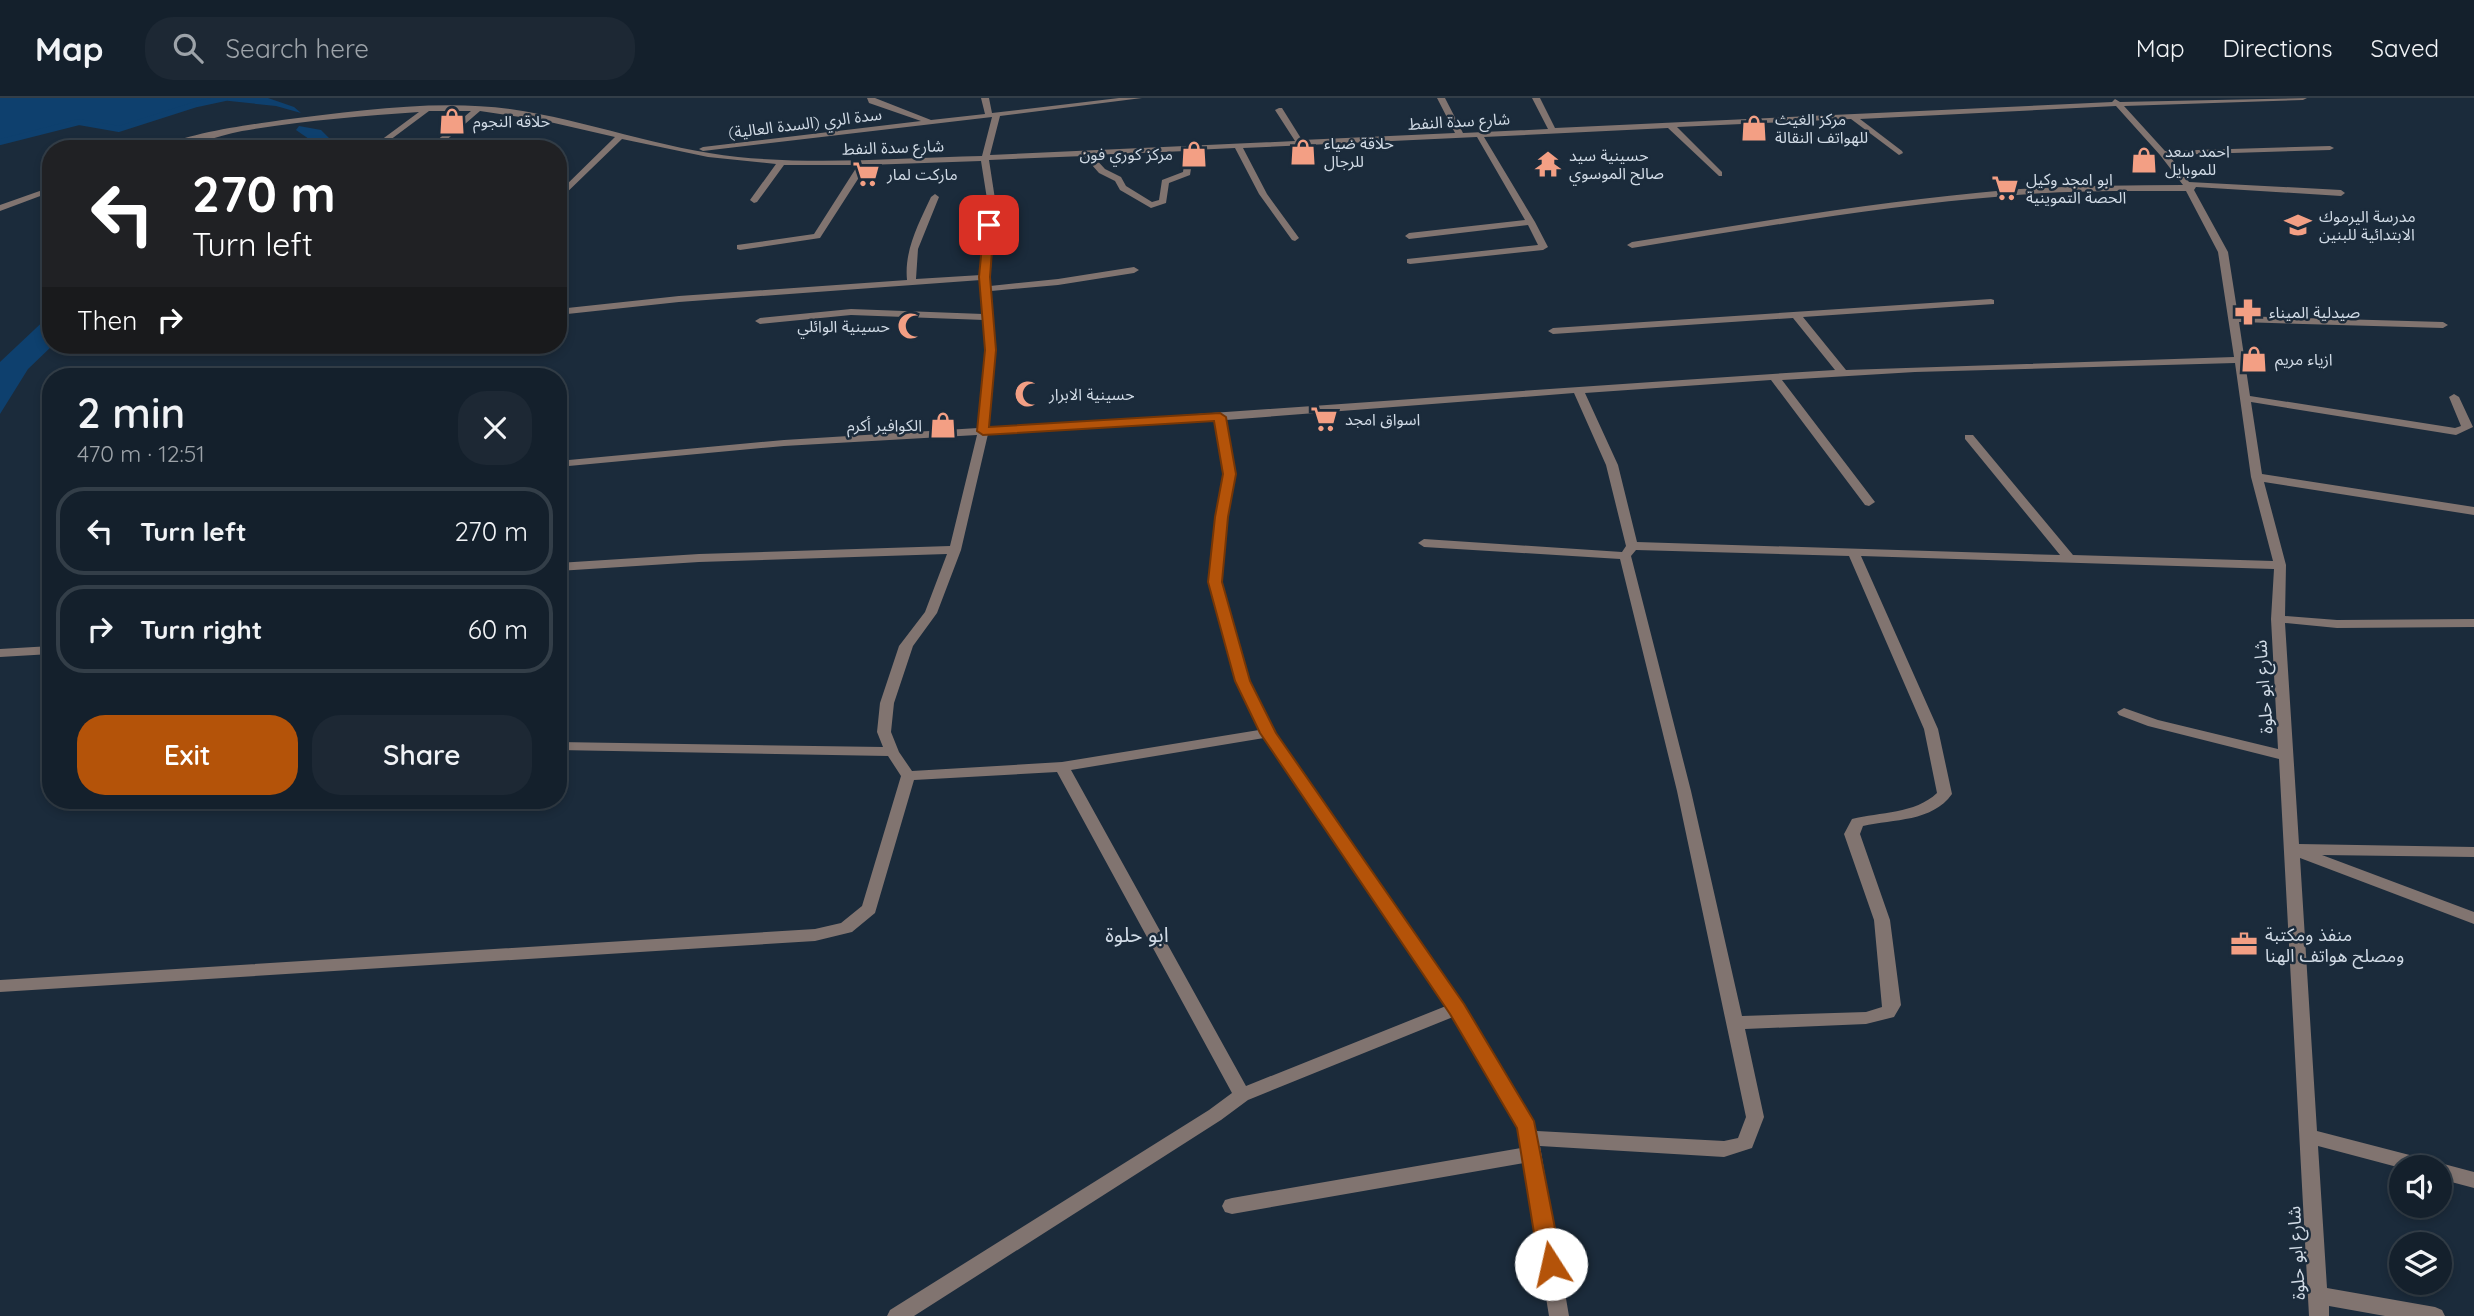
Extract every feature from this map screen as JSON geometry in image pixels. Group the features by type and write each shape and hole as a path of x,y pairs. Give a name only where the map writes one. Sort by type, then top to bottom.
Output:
{"street":[{"path":"871,98 872,101 932,122"},
{"path":"908,776 892,752 884,732 887,703 906,646 931,613 955,550 983,431 991,350 985,277 992,199 985,158 993,115 985,98"},
{"name":"سدة الري (السدة العالية)","path":"685,151 1138,98"},
{"path":"1441,98 1460,135"},
{"path":"1536,98 1552,130"},
{"name":"شارع سدة النفط","path":"193,140 257,126 426,110 478,109 523,114 685,151 782,162 865,161 1238,146 2114,101 2303,98"},
{"name":"شارع ابو حلوة","path":"2114,101 2165,153 2190,186 2209,218 2223,252 2257,477 2280,565 2278,619 2319,1316"},
{"path":"442,140 478,109"},
{"path":"385,140 426,110"},
{"path":"1279,110 1300,143"},
{"path":"1852,116 1899,153"},
{"path":"1670,125 1719,174"},
{"path":"1410,261 1543,247 1479,134"},
{"path":"567,189 619,138"},
{"path":"1238,146 1264,194 1295,238"},
{"path":"1086,153 1102,171 1118,179 1123,188 1151,205 1158,205 1163,201 1165,182 1187,173 1190,148"},
{"path":"2165,153 2330,148"},
{"path":"740,247 817,236 865,161"},
{"path":"754,200 782,162"},
{"path":"1632,245 1761,224 2006,193 2190,186 2341,193"},
{"path":"0,208 42,192"},
{"path":"912,281 909,266 921,228 935,197"},
{"path":"1409,236 1531,222"},
{"path":"985,289 1058,282 1133,270"},
{"path":"567,311 679,299 985,277"},
{"path":"1553,331 1991,302"},
{"path":"760,321 851,312 988,317"},
{"path":"1796,315 1843,373"},
{"path":"2233,319 2443,325"},
{"path":"567,463 784,443 1220,417 1774,377 2239,360"},
{"path":"1774,377 1869,502"},
{"path":"1232,1206 1530,1146 1724,1149 1745,1143 1755,1117 1612,465 1578,390"},
{"path":"2245,398 2456,432 2467,427 2454,397"},
{"path":"1220,417 1230,474 1215,582 1242,681 1268,733 1457,1009 1527,1127 1559,1316"},
{"path":"1969,437 2070,559"},
{"path":"2257,477 2474,511"},
{"path":"1424,543 1629,551 1853,552 2280,565"},
{"path":"567,567 699,558 955,550"},
{"path":"1735,1023 1866,1018 1888,1012 1892,1005 1882,920 1852,834 1857,823 1925,810 1937,804 1945,794 1931,729 1853,552"},
{"path":"2278,619 2337,624 2474,623"},
{"path":"0,653 42,651"},
{"path":"2124,712 2153,723 2287,756"},
{"path":"908,776 1062,767 1268,733"},
{"path":"567,746 892,752"},
{"path":"1062,767 1242,1095"},
{"path":"0,986 486,958 815,935 846,928 869,909 908,776"},
{"path":"2292,849 2474,852"},
{"path":"2292,849 2474,918"},
{"path":"897,1316 1215,1115 1242,1095 1457,1009"},
{"path":"2309,1136 2389,1157"},
{"path":"2452,1174 2474,1180"},
{"path":"2318,1295 2435,1316"}],"water":[{"path":"0,98 268,98 294,107 301,113 276,106 220,100 197,104 119,129 79,122 0,142"},
{"path":"299,126 321,130 330,139 308,140 296,130"},
{"path":"42,322 44,354 28,369 0,414 0,362"}],"waterway":[{"path":"0,142 79,122 119,129 197,104 225,98"}],"place":[{"name":"حلاقه النجوم","path":"452,121"},
{"name":"مركز الغيث للهواتف النقالة","path":"1754,128"},
{"name":"حلاقة ضياء للرجال","path":"1303,152"},
{"name":"مركز كوري فون","path":"1194,154"},
{"name":"احمد سعد للموبايل","path":"2144,160"},
{"name":"حسينية سيد صالح الموسوي","path":"1548,164"},
{"name":"ماركت لمار","path":"866,174"},
{"name":"ابو امجد وكيل الحصة التموينية","path":"2005,188"},
{"name":"مدرسة اليرموك الابتدائية للبنين","path":"2298,225"},
{"name":"صيدلية الميناء","path":"2248,312"},
{"name":"حسينية الوائلي","path":"911,326"},
{"name":"ازياء مريم","path":"2254,359"},
{"name":"حسينية الابرار","path":"1028,394"},
{"name":"اسواق امجد","path":"1324,419"},
{"name":"الكوافير أكرم","path":"943,425"},
{"name":"منفذ ومكتبة ومصلح هواتف الهنا","path":"2244,944"}],"district":[{"name":"ابو حلوة","path":"1137,934"}],"route":[{"path":"989,225 985,277 991,350 983,431 1220,417 1230,474 1215,582 1242,681 1268,733 1457,1009 1527,1127 1551,1264"}]}
